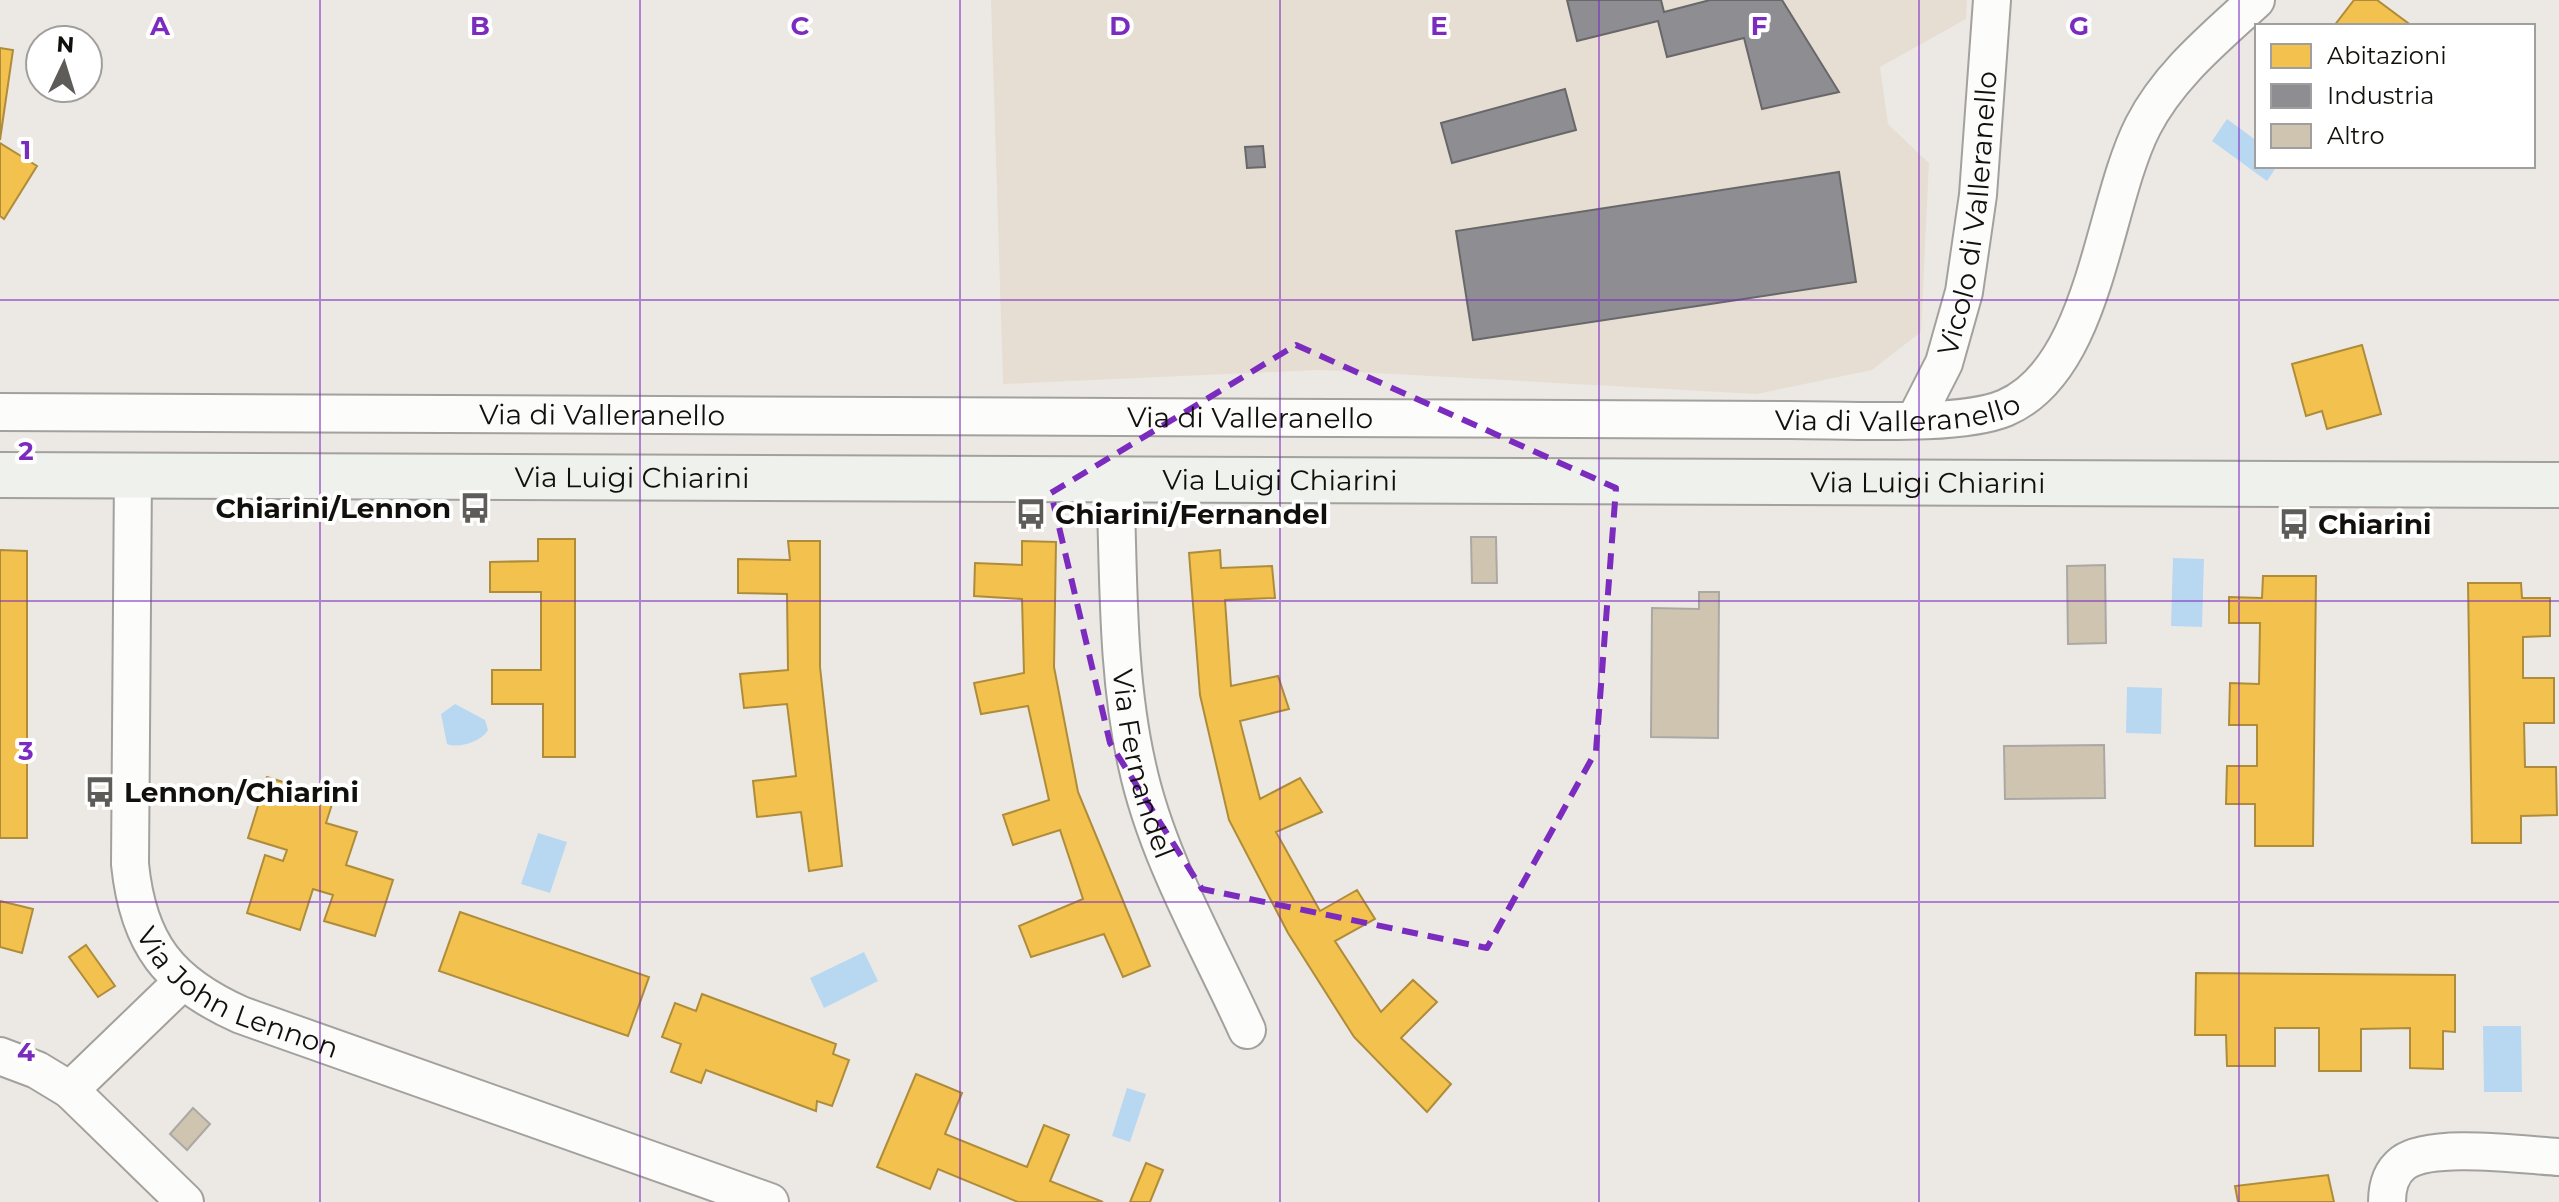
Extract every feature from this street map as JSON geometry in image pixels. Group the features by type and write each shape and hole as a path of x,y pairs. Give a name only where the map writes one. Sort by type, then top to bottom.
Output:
{"street":[{"name":"Vicolo di Valleranello","path":"1916,418 1944,363 1964,292 1978,195 1992,0"},
{"name":"Via di Valleranello","path":"0,412 1962,417 1994,411 2017,401 2045,378 2066,346 2078,317 2127,163 2151,112 2184,67 2256,0"},
{"name":"Via John Lennon","path":"133,474 131,873 143,923 162,957 182,982 196,993 241,1015 770,1202"},
{"name":"Via Luigi Chiarini","path":"0,475 2559,485"},
{"name":"Via Fernandel","path":"1115,478 1124,673 1137,767 1158,837 1247,1030"},
{"path":"70,1090 182,982"},
{"path":"0,1056 37,1070 70,1090 185,1202"},
{"path":"2387,1202 2388,1185 2396,1169 2422,1155 2559,1157"}],"highlighted area":[{"path":"1296,345 1616,488 1596,751 1487,948 1202,889 1110,743 1051,493"}],"shaded area":[{"path":"991,0 1967,0 1966,19 1880,67 1888,124 1929,163 1921,332 1872,370 1757,394 1319,370 1003,384"}],"water":[{"path":"2227,119 2255,140 2255,168 2276,168 2267,181 2212,141"},
{"path":"2173,558 2204,559 2202,627 2171,626"},
{"path":"2127,687 2162,688 2161,734 2126,733"},
{"path":"455,704 485,720 488,730 476,741 464,745 447,744 441,714"},
{"path":"538,833 567,842 550,893 521,884"},
{"path":"864,952 878,981 824,1008 810,978"},
{"path":"2483,1026 2521,1026 2522,1092 2484,1092"},
{"path":"1127,1088 1146,1094 1130,1142 1112,1136"}],"building: Abitazioni":[{"path":"2354,0 2377,0 2409,24 2336,24"},
{"path":"0,48 13,50 0,140"},
{"path":"0,143 37,166 4,219 0,216"},
{"path":"2362,345 2381,414 2327,429 2322,411 2306,416 2292,364"},
{"path":"538,539 575,539 575,757 543,757 543,704 492,704 492,670 541,670 541,592 490,592 490,562 538,561"},
{"path":"788,541 820,541 820,667 842,866 809,871 801,812 757,817 753,781 796,776 787,704 744,708 740,674 788,670 787,594 738,593 738,559 790,560"},
{"path":"1022,541 1056,542 1054,667 1078,792 1150,966 1123,977 1104,934 1031,957 1019,926 1083,899 1060,830 1013,845 1003,815 1049,800 1028,706 981,714 974,683 1024,673 1022,599 974,596 975,563 1022,565"},
{"path":"0,550 27,551 27,838 0,838"},
{"path":"1220,550 1221,568 1272,566 1275,598 1225,600 1231,686 1278,676 1289,709 1240,721 1260,799 1300,778 1322,812 1276,832 1320,911 1357,890 1375,919 1335,941 1381,1012 1413,980 1437,1002 1401,1038 1451,1084 1427,1112 1354,1037 1288,933 1229,820 1200,695 1189,553"},
{"path":"2263,576 2316,576 2313,846 2255,846 2255,804 2226,804 2227,766 2257,766 2257,725 2229,725 2230,683 2259,684 2260,623 2229,623 2229,597 2262,598"},
{"path":"2468,583 2521,583 2522,598 2550,598 2550,636 2523,637 2523,678 2554,678 2554,723 2524,723 2525,767 2556,767 2557,815 2521,816 2521,843 2472,843"},
{"path":"267,777 334,798 326,823 357,832 346,865 393,880 375,936 324,921 333,895 313,889 300,930 247,913 265,855 283,861 287,850 248,838"},
{"path":"0,901 33,909 22,953 0,947"},
{"path":"460,912 649,977 628,1036 439,971"},
{"path":"86,945 115,986 98,997 69,957"},
{"path":"2196,973 2455,975 2455,1032 2443,1031 2443,1069 2410,1068 2410,1028 2361,1029 2361,1071 2319,1071 2319,1028 2275,1028 2275,1066 2227,1066 2226,1035 2195,1035"},
{"path":"702,994 836,1044 833,1054 849,1060 832,1106 817,1101 816,1111 706,1070 701,1083 671,1072 681,1044 662,1037 675,1003 696,1011"},
{"path":"916,1074 962,1093 945,1134 1027,1167 1044,1125 1069,1135 1050,1181 1103,1202 1018,1202 938,1169 930,1189 877,1167"},
{"path":"1146,1163 1163,1170 1150,1202 1130,1202"},
{"path":"2328,1175 2334,1202 2238,1202 2235,1186"}],"building: Industria":[{"path":"1567,0 1661,0 1664,12 1710,0 1782,0 1839,92 1762,109 1744,38 1667,57 1658,21 1577,41"},
{"path":"1565,89 1576,130 1452,163 1441,123"},
{"path":"1263,146 1265,167 1247,168 1245,147"},
{"path":"1839,172 1856,282 1473,340 1456,231"}],"building: Altro":[{"path":"1471,537 1496,537 1497,583 1472,583"},
{"path":"2105,565 2106,643 2068,644 2067,566"},
{"path":"1699,592 1719,592 1718,738 1651,737 1652,608 1699,609"},
{"path":"2104,745 2105,798 2005,799 2004,746"},
{"path":"193,1108 210,1124 187,1150 170,1134"}],"place":[{"name":"Chiarini/Lennon","path":"475,508"},
{"name":"Chiarini/Fernandel","path":"1031,514"},
{"name":"Chiarini","path":"2294,524"},
{"name":"Lennon/Chiarini","path":"100,792"}]}
